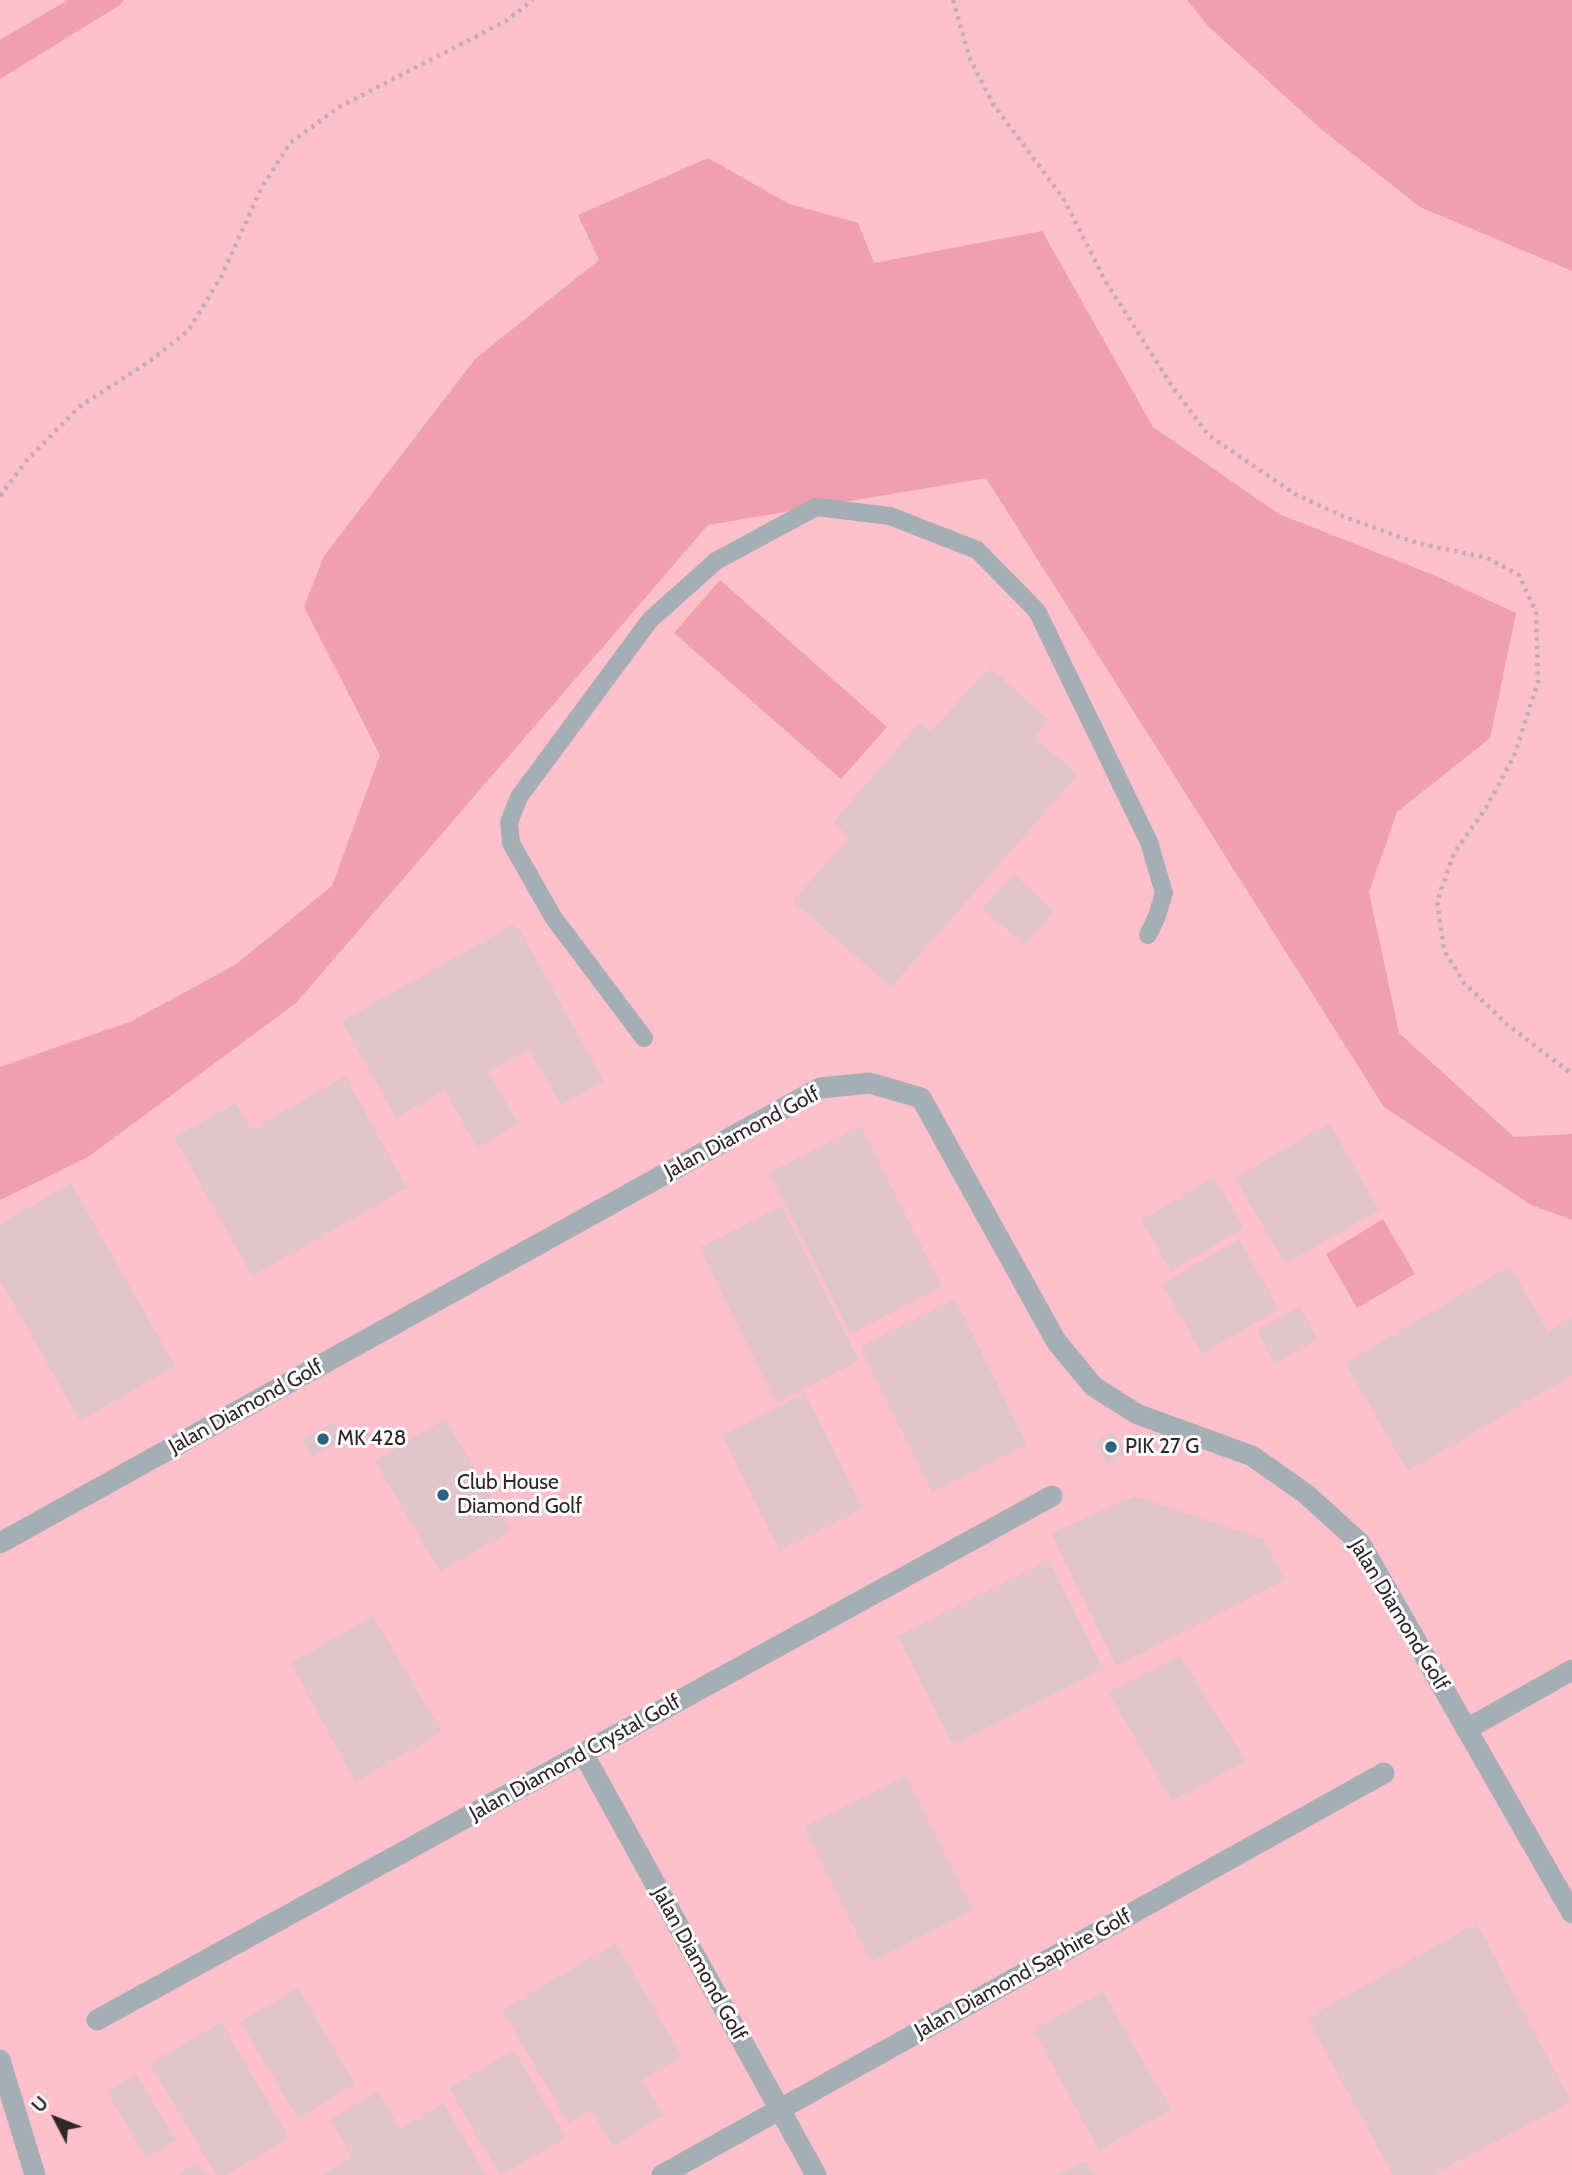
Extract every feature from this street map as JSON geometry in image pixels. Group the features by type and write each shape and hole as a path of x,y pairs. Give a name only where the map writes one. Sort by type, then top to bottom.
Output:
{"street":[{"name":"Jalan Diamond Golf","path":"0,1543 820,1088 870,1083 921,1098 1055,1341 1093,1386 1137,1414 1252,1456 1306,1494 1360,1543 1572,1913"},
{"name":"Jalan Diamond Crystal Golf","path":"97,2020 1052,1496"},
{"path":"1467,1729 1572,1670"},
{"name":"Jalan Diamond Golf","path":"583,1753 816,2175"},
{"name":"Jalan Diamond Saphire Golf","path":"662,2175 1384,1773"},
{"path":"0,2060 35,2175"}],"lane":[{"path":"644,1038 552,917 511,843 509,822 519,797 649,620 716,561 816,507 890,516 977,550 1037,611 1149,842 1164,893 1148,935"}],"path":[{"path":"0,496 27,460 79,407 150,361 188,331 221,277 262,187 290,143 339,107 506,21 533,0"},
{"path":"953,0 970,59 993,104 1063,198 1106,282 1171,386 1208,435 1295,494 1347,519 1417,544 1487,558 1519,575 1536,612 1538,682 1514,756 1486,808 1454,853 1437,901 1444,950 1464,983 1508,1026 1572,1074"}],"shaded area":[{"path":"0,0 1572,0 1572,2175 0,2175"},
{"path":"68,0 124,0 0,79 0,40"},
{"path":"1187,0 1572,0 1572,271 1420,207 1321,129 1209,27"},
{"path":"708,158 789,204 858,223 874,263 1042,231 1153,427 1279,514 1436,576 1516,613 1490,738 1397,812 1369,892 1399,1033 1514,1137 1572,1134 1572,1220 1531,1205 1384,1107 986,478 708,525 296,1003 88,1157 0,1200 0,1067 132,1021 235,965 332,886 380,755 304,607 324,556 475,359 599,260 578,215"},
{"path":"720,580 887,727 841,779 674,633"},
{"path":"1383,1219 1415,1274 1357,1308 1326,1254"}],"building":[{"path":"989,667 1049,720 1034,737 1078,775 891,987 793,901 849,837 833,822 920,722 931,732"},
{"path":"1014,874 1054,912 1024,945 982,908"},
{"path":"516,923 604,1081 561,1105 529,1049 488,1071 518,1124 477,1148 445,1090 396,1118 342,1021"},
{"path":"345,1076 407,1188 252,1276 174,1137 236,1103 251,1130"},
{"path":"1329,1123 1379,1210 1285,1264 1235,1178"},
{"path":"861,1126 942,1287 850,1334 769,1173"},
{"path":"1214,1177 1244,1228 1171,1271 1141,1220"},
{"path":"71,1183 175,1366 80,1421 0,1280 0,1224"},
{"path":"782,1206 859,1361 776,1403 699,1248"},
{"path":"1239,1239 1279,1309 1202,1354 1162,1284"},
{"path":"1510,1266 1548,1332 1572,1318 1572,1375 1408,1471 1345,1363"},
{"path":"955,1299 1027,1444 932,1492 860,1347"},
{"path":"1299,1306 1318,1339 1275,1364 1257,1330"},
{"path":"805,1393 863,1508 779,1550 722,1435"},
{"name":"Club House Diamond Golf","path":"445,1419 511,1530 440,1572 375,1461"},
{"name":"MK 428","path":"334,1422 343,1440 312,1457 302,1439"},
{"name":"PIK 27 G","path":"1114,1431 1127,1453 1107,1464 1094,1442"},
{"path":"1135,1496 1263,1539 1285,1580 1116,1666 1051,1533"},
{"path":"1049,1560 1103,1669 953,1745 898,1636"},
{"path":"373,1616 442,1732 355,1782 291,1663"},
{"path":"1180,1656 1246,1761 1172,1801 1108,1692"},
{"path":"906,1776 973,1910 871,1962 804,1827"},
{"path":"1477,1923 1571,2102 1432,2175 1393,2175 1307,2018"},
{"path":"616,1943 682,2056 642,2080 663,2116 613,2146 591,2110 569,2124 502,2010"},
{"path":"298,1988 355,2084 298,2118 240,2022"},
{"path":"1103,1992 1171,2110 1099,2150 1033,2030"},
{"path":"221,2022 289,2138 227,2175 216,2175 150,2064"},
{"path":"514,2050 566,2138 500,2175 449,2088"},
{"path":"136,2074 176,2140 146,2158 107,2091"},
{"path":"378,2091 400,2129 443,2103 486,2175 322,2175 352,2157 330,2119"},
{"path":"1086,2161 1094,2175 1056,2175"},
{"path":"198,2162 206,2175 177,2175"}],"place":[{"name":"MK 428","path":"323,1439"},
{"name":"PIK 27 G","path":"1111,1447"},
{"name":"Club House Diamond Golf","path":"443,1495"}]}
